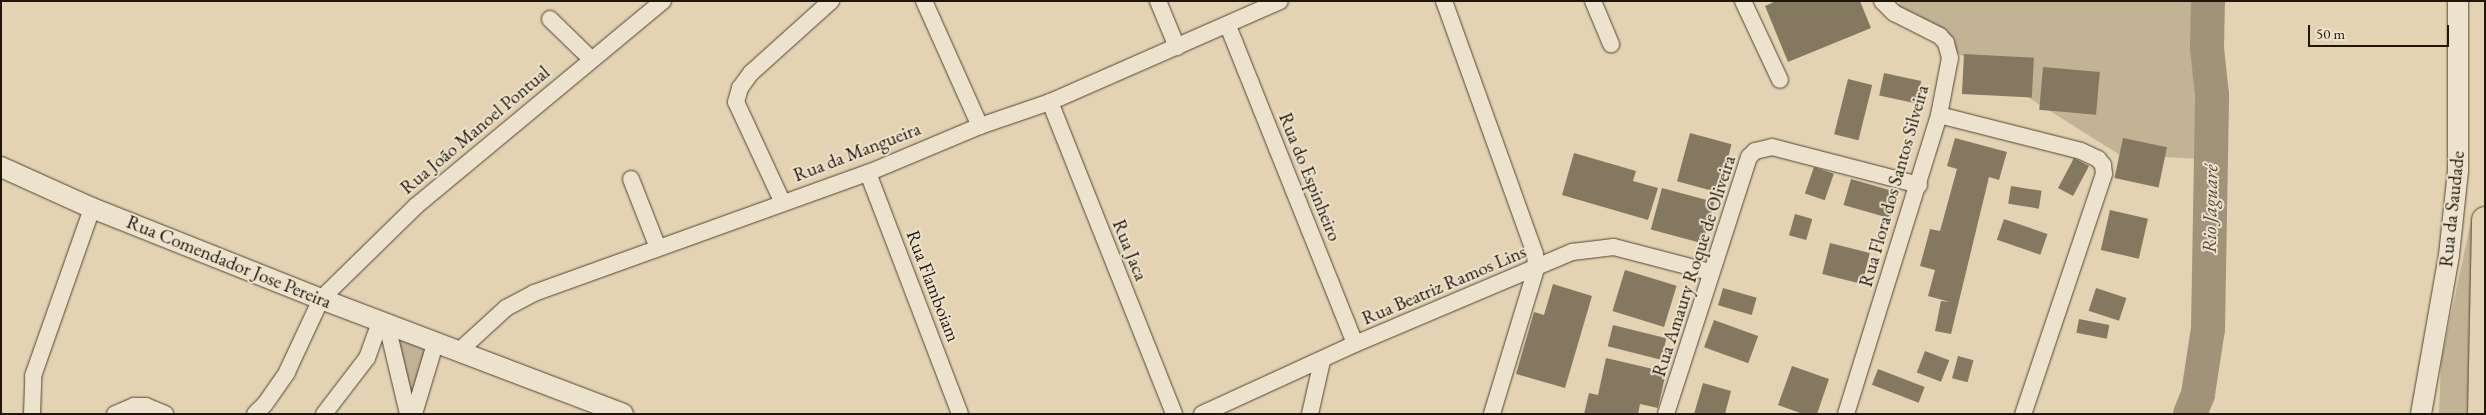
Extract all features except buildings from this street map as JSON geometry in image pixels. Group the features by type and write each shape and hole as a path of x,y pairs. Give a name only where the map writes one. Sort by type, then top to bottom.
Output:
{"highway":[{"path":"2481,414 2485,220"}],"street":[{"name":"Rua João Manoel Pontual","path":"320,299 416,206 663,1"},
{"path":"782,201 736,102 740,88 751,73 831,1"},
{"path":"924,1 980,126"},
{"path":"1158,1 1177,47"},
{"name":"Rua da Mangueira","path":"458,352 506,308 534,293 782,201 868,173 980,126 1050,102 1228,26 1280,1"},
{"path":"1444,1 1531,238 1536,269 1492,414"},
{"path":"1593,1 1611,44"},
{"path":"1743,1 1780,80"},
{"name":"Rua Flora dos Santos Silveira","path":"1846,414 1919,185 1939,115 1950,58 1946,43 1932,31 1894,13 1882,1"},
{"name":"Rua da Saudade","path":"2421,414 2449,255 2458,171 2458,1"},
{"path":"550,19 591,59"},
{"name":"Rua do Espinheiro","path":"1228,26 1355,344"},
{"name":"Rua Jaca","path":"1050,102 1174,414"},
{"path":"1939,115 2081,151 2098,159 2103,165 2104,174 2023,414"},
{"name":"Rua Amaury Roque de Oliveira","path":"1666,414 1710,272 1749,157 1755,151 1772,147 1919,185"},
{"name":"Rua Comendador Jose Pereira","path":"1,168 92,208 320,299 623,414"},
{"name":"Rua Flamboiam","path":"868,173 960,414"},
{"path":"630,179 658,248"},
{"path":"32,414 34,376 92,208"},
{"name":"Rua Beatriz Ramos Lins","path":"1202,414 1322,361 1355,344 1536,269 1572,252 1614,247 1710,272"},
{"path":"254,414 265,404 287,372 320,299"},
{"path":"324,414 367,358 384,324"},
{"path":"384,324 408,414"},
{"path":"414,414 435,344"},
{"path":"1310,414 1322,361"},
{"path":"115,414 134,406 146,406 166,414"}],"shaded area":[{"path":"1901,1 2214,1 2225,160 2120,155 1894,13"},
{"path":"2472,216 2476,414 2439,414 2441,361"},
{"path":"395,334 443,352 411,406"}],"waterway":[{"name":"Rio Jaguaré","path":"2190,414 2198,394 2208,329 2212,95 2207,48 2208,1"}]}
